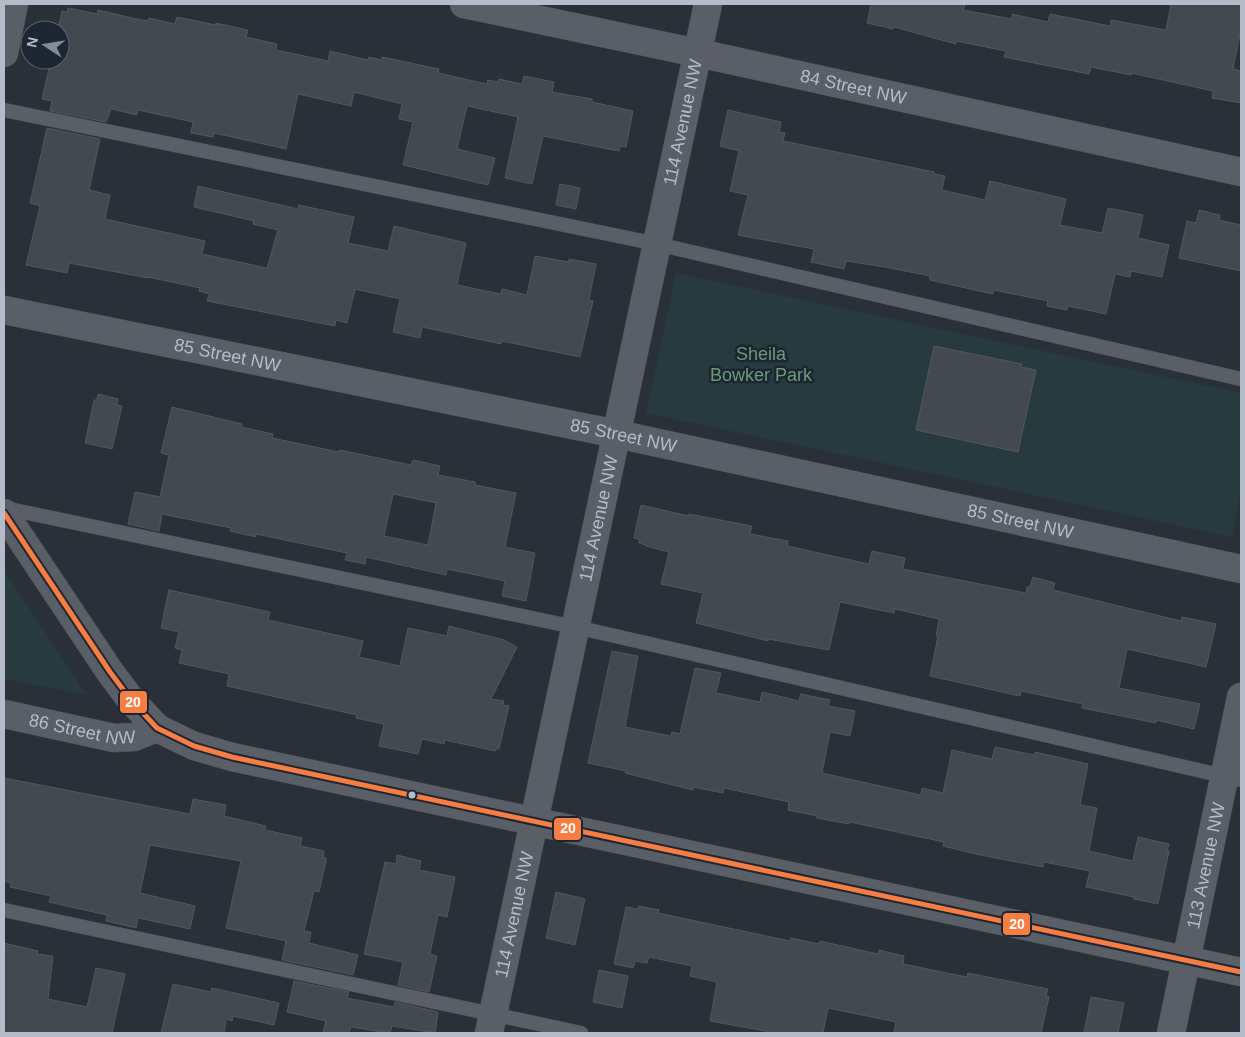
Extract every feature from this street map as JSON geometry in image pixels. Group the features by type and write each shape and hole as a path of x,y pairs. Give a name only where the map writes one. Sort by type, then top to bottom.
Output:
{"street":[{"path":"4,53 14,4"},
{"name":"84 Street NW","path":"464,4 698,53 1241,172"},
{"name":"114 Avenue NW","path":"491,1023 708,4"},
{"name":"85 Street NW","path":"4,310 616,434 1241,569"},
{"path":"4,513 110,672 131,700 158,728"},
{"name":"113 Avenue NW","path":"1171,1033 1186,960 1233,779 1241,697"},
{"name":"86 Street NW","path":"4,714 114,738 134,737 158,728 194,746 232,756 1241,972"}],"lane":[{"path":"4,110 657,244 1241,379"},
{"path":"4,508 575,628 1233,779"},
{"path":"4,910 491,1023 581,1033"}],"green space":[{"name":"Sheila Bowker Park","path":"676,273 1241,393 1241,492 1232,537 646,413"},
{"path":"4,570 87,695 4,679"}],"building":[{"path":"871,4 965,4 963,10 1012,19 1012,14 1048,22 1050,14 1110,26 1111,20 1166,30 1171,4 1241,4 1241,29 1233,69 1241,71 1241,103 1212,98 1213,91 1131,73 1131,75 1091,67 1089,74 1004,57 1006,51 956,41 956,44 894,27 893,29 867,23"},
{"path":"68,8 97,14 98,10 148,21 149,18 175,24 177,17 216,25 216,23 248,30 246,37 277,44 276,50 328,61 330,51 368,60 369,57 382,60 382,57 439,69 438,73 487,84 488,80 498,82 499,79 522,84 524,76 554,82 552,92 592,99 592,102 633,111 626,147 620,146 619,151 543,136 532,184 505,178 518,117 467,106 457,149 495,158 488,185 403,165 413,122 399,119 402,104 354,92 351,106 298,94 286,149 214,133 213,137 191,133 193,122 138,110 137,115 111,109 106,122 50,111 52,101 42,99 49,70 70,70 70,20 60,20 62,11 67,12"},
{"path":"728,110 781,122 779,132 785,133 783,141 934,172 934,174 945,176 942,190 985,200 990,181 1066,199 1060,225 1102,233 1108,208 1143,215 1138,238 1169,245 1162,277 1131,271 1130,277 1115,274 1106,314 1068,306 1067,310 1047,306 1048,301 994,290 993,294 930,280 930,276 885,267 846,261 844,269 811,262 814,249 738,235 748,195 730,191 739,151 720,146"},
{"path":"47,128 100,139 89,190 110,195 105,219 205,241 202,254 267,268 278,230 253,224 254,221 194,207 198,186 298,209 299,205 354,217 348,243 388,251 394,226 466,243 457,285 501,294 502,289 527,295 535,256 569,262 569,259 596,264 589,300 593,301 580,357 502,341 501,344 422,327 420,338 393,332 400,299 355,289 347,323 336,320 335,326 207,301 209,294 199,291 200,288 148,277 69,263 67,273 26,265 40,206 30,203"},
{"path":"560,184 580,188 576,209 556,205"},
{"path":"1199,210 1220,215 1219,220 1241,225 1241,271 1179,258 1187,221 1196,223"},
{"path":"934,346 1022,364 1021,367 1036,370 1018,452 916,430"},
{"path":"98,394 118,399 117,405 122,406 112,449 85,443 94,400 97,400"},
{"path":"172,407 242,424 241,427 273,434 272,438 411,465 413,460 440,466 438,475 516,493 505,547 535,553 526,601 502,596 505,581 447,569 446,575 366,557 365,564 345,560 347,553 256,534 256,537 230,531 231,528 162,514 159,531 128,524 135,492 160,497 169,455 161,453","holes":["393,494 436,503 428,545 384,536"]},
{"path":"641,505 689,516 689,514 752,526 750,534 788,541 787,546 869,564 872,551 905,558 903,569 1026,593 1033,577 1055,583 1053,590 1181,621 1182,617 1216,624 1206,667 1127,649 1119,688 1200,704 1194,729 1156,720 1156,723 1082,708 1083,704 1021,691 1020,696 930,676 938,636 936,636 939,619 895,609 894,613 840,602 829,650 768,639 768,641 696,623 703,593 661,584 669,552 646,546 639,543 640,540 634,538"},
{"path":"169,590 270,612 268,620 363,641 359,657 400,666 408,628 447,636 449,626 504,640 517,647 491,699 504,701 503,705 509,706 499,749 495,751 445,740 444,744 422,739 418,754 379,746 384,724 356,718 357,715 227,686 229,674 179,663 182,650 175,648 179,632 161,628"},
{"path":"612,651 638,656 625,727 671,736 672,732 680,734 695,668 721,673 716,693 760,702 762,692 799,701 801,694 830,700 828,706 855,711 850,736 830,732 822,773 921,795 922,788 943,793 952,750 992,759 995,747 1034,755 1035,752 1088,764 1080,805 1097,808 1089,851 1133,861 1138,837 1169,844 1158,904 1086,887 1090,871 1044,862 1043,867 980,855 943,846 944,842 850,822 849,824 817,818 817,816 788,810 789,802 724,788 723,793 693,787 693,790 625,773 626,771 588,763"},
{"path":"4,778 190,814 193,799 226,805 224,816 266,826 265,830 302,838 300,846 324,851 323,857 326,858 319,892 314,891 304,931 311,932 309,943 358,955 353,975 282,960 286,941 226,928 241,861 150,845 140,893 195,906 190,929 138,918 136,928 106,921 107,915 49,902 51,896 10,887 11,883 4,881"},
{"path":"397,855 421,861 419,870 455,877 447,917 438,915 430,954 437,956 429,992 398,985 403,962 364,954 385,862 396,864"},
{"path":"556,892 585,899 575,945 546,938"},
{"path":"639,906 659,910 658,913 790,941 791,938 819,944 820,941 878,954 879,950 904,956 903,964 967,977 968,973 1048,989 1046,996 1049,997 1041,1033 894,1033 896,1022 828,1008 823,1033 776,1033 710,1021 717,982 690,976 692,966 649,957 647,963 635,961 633,968 614,964 626,907 638,909"},
{"path":"4,943 38,951 37,954 53,956 48,999 87,1007 96,968 125,974 112,1033 4,1033"},
{"path":"599,970 628,976 622,1008 593,1002"},
{"path":"294,981 349,992 347,998 394,1007 395,1002 438,1012 435,1033 392,1026 390,1033 351,1027 349,1033 323,1033 326,1021 287,1012"},
{"path":"173,984 211,992 212,988 279,1003 274,1025 233,1016 232,1021 226,1019 224,1033 161,1033"},
{"path":"1091,997 1124,1003 1118,1033 1084,1033"}],"transit line":[{"name":"20","path":"4,513 110,672 131,700 157,728 194,746 232,757 1241,972"}]}
